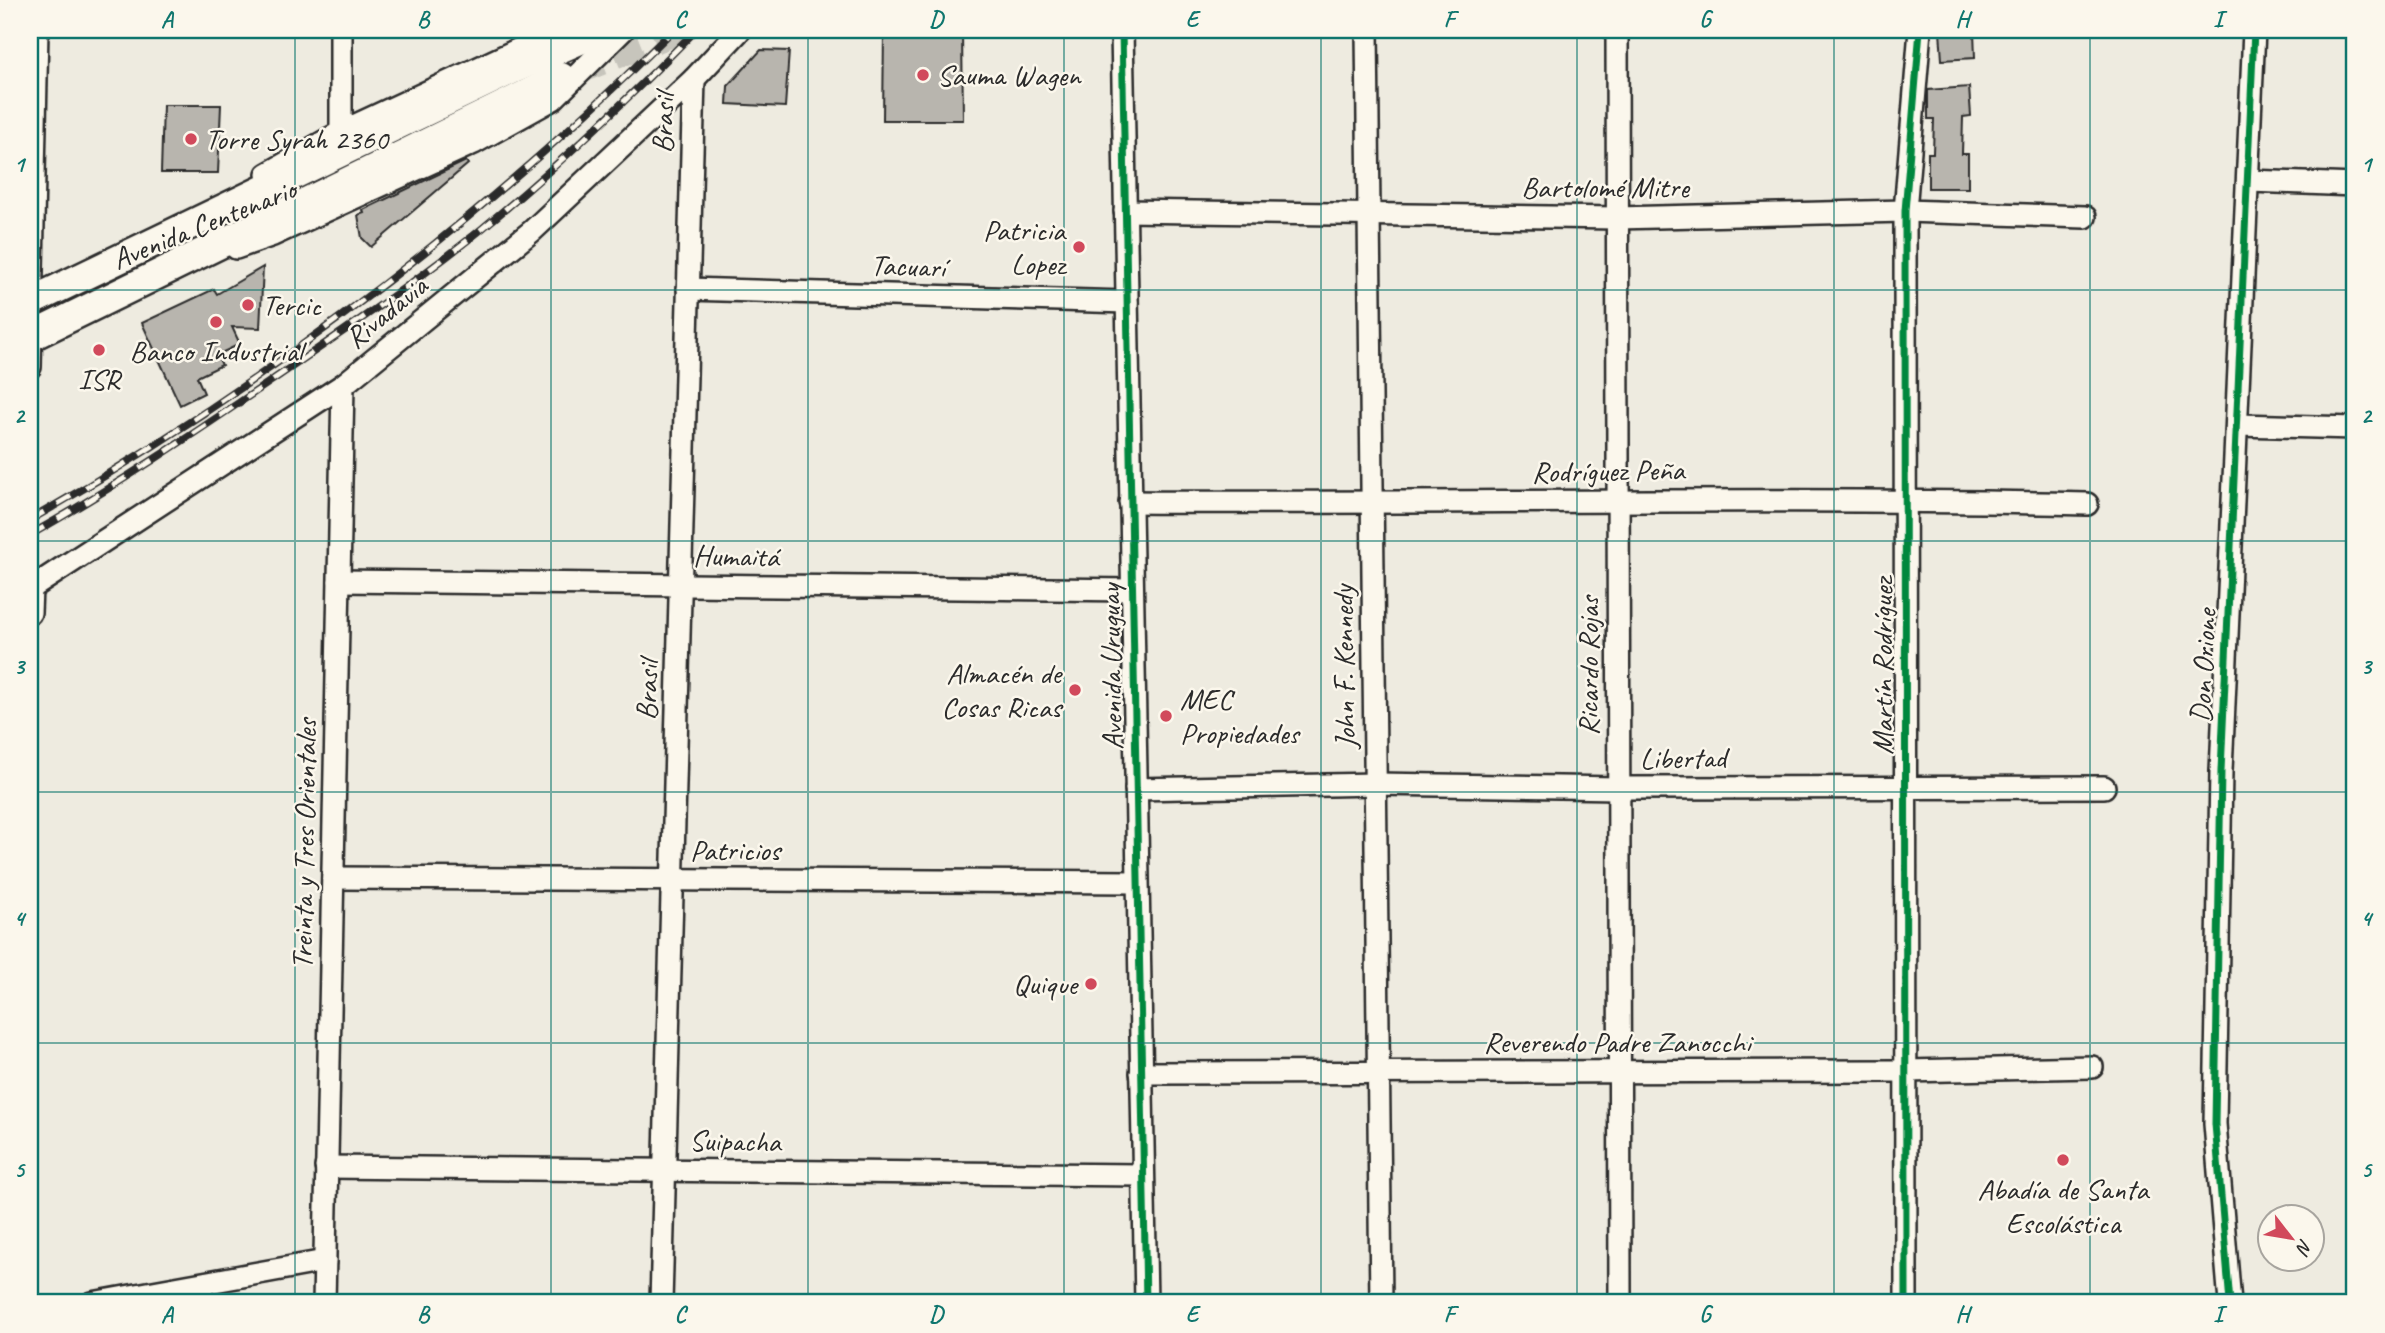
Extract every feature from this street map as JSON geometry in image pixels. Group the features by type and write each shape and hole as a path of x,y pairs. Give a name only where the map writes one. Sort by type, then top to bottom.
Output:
{"main road":[{"path":"137,249 608,35"},
{"name":"Avenida Centenario","path":"30,337 138,283 557,88"},
{"name":"Avenida Centenario","path":"31,301 137,249"}],"street":[{"path":"30,367 37,30"},
{"path":"341,30 341,132"},
{"name":"Avenida Centenario","path":"137,249 341,132 560,30"},
{"name":"Rivadavia","path":"30,589 343,386 532,231 694,79 740,30"},
{"name":"Avenida Uruguay","path":"1122,30 1146,1303"},
{"name":"John F. Kennedy","path":"1367,30 1381,1303"},
{"name":"Ricardo Rojas","path":"1617,30 1620,1303"},
{"name":"Martín Rodríguez","path":"1906,1303 1905,211 1920,30"},
{"name":"Don Orione","path":"2230,1303 2215,1124 2221,771 2254,30"},
{"path":"557,88 608,35"},
{"name":"Brasil","path":"660,1303 694,79"},
{"path":"2249,181 2355,185"},
{"name":"Bartolomé Mitre","path":"1125,211 1617,218 1905,211 2085,216"},
{"name":"Tacuarí","path":"688,289 1127,302"},
{"name":"Treinta y Tres Orientales","path":"324,1303 343,386"},
{"path":"2237,425 2355,428"},
{"name":"Rodríguez Peña","path":"1130,502 1372,504 1618,500 1904,500 2087,504"},
{"name":"Humaitá","path":"339,581 1132,590"},
{"path":"30,589 30,613"},
{"name":"Libertad","path":"1136,789 1376,784 1618,788 1905,785 2104,787"},
{"name":"Patricios","path":"333,878 1137,882"},
{"name":"Reverendo Padre Zanocchi","path":"1141,1073 1906,1071 2092,1066"},
{"name":"Suipacha","path":"326,1167 1142,1175"},
{"path":"92,1303 325,1261"}],"path":[{"path":"30,534 30,589"}],"building":[{"name":"Sauma Wagen","path":"884,30 962,30 963,120 883,120"},
{"path":"1974,30 1975,58 1942,60 1940,31"},
{"path":"761,50 789,51 785,107 727,104 728,86"},
{"path":"1969,87 1971,116 1963,117 1962,154 1968,154 1968,188 1928,188 1928,153 1933,153 1934,119 1928,119 1928,90"},
{"name":"Torre Syrah 2360","path":"163,105 221,105 218,173 161,173"},
{"path":"466,161 468,164 371,247 362,238 358,215 364,213 363,210"},
{"path":"263,267 260,328 232,327 240,344 217,355 222,365 197,377 204,393 180,405 142,323 214,289 217,294"}],"tunnel":[{"path":"576,71 679,30"}],"railway":[{"path":"30,520 202,414 368,296 525,168 673,30"},
{"path":"30,535 182,441 428,271 563,159 696,30"}],"cycle path":[{"path":"1122,30 1146,1303"},
{"path":"1906,1303 1905,211 1920,30"},
{"path":"2230,1303 2215,1124 2221,771 2254,30"}],"place":[{"name":"Sauma Wagen","path":"923,75"},
{"name":"Torre Syrah 2360","path":"191,139"},
{"name":"Patricia Lopez","path":"1079,247"},
{"name":"Tercic","path":"248,305"},
{"name":"Banco Industrial","path":"216,322"},
{"name":"ISR","path":"99,350"},
{"name":"Almacén de Cosas Ricas","path":"1075,690"},
{"name":"MEC Propiedades","path":"1166,716"},
{"name":"Quique","path":"1091,984"},
{"name":"Abadía de Santa Escolástica","path":"2063,1160"}]}
